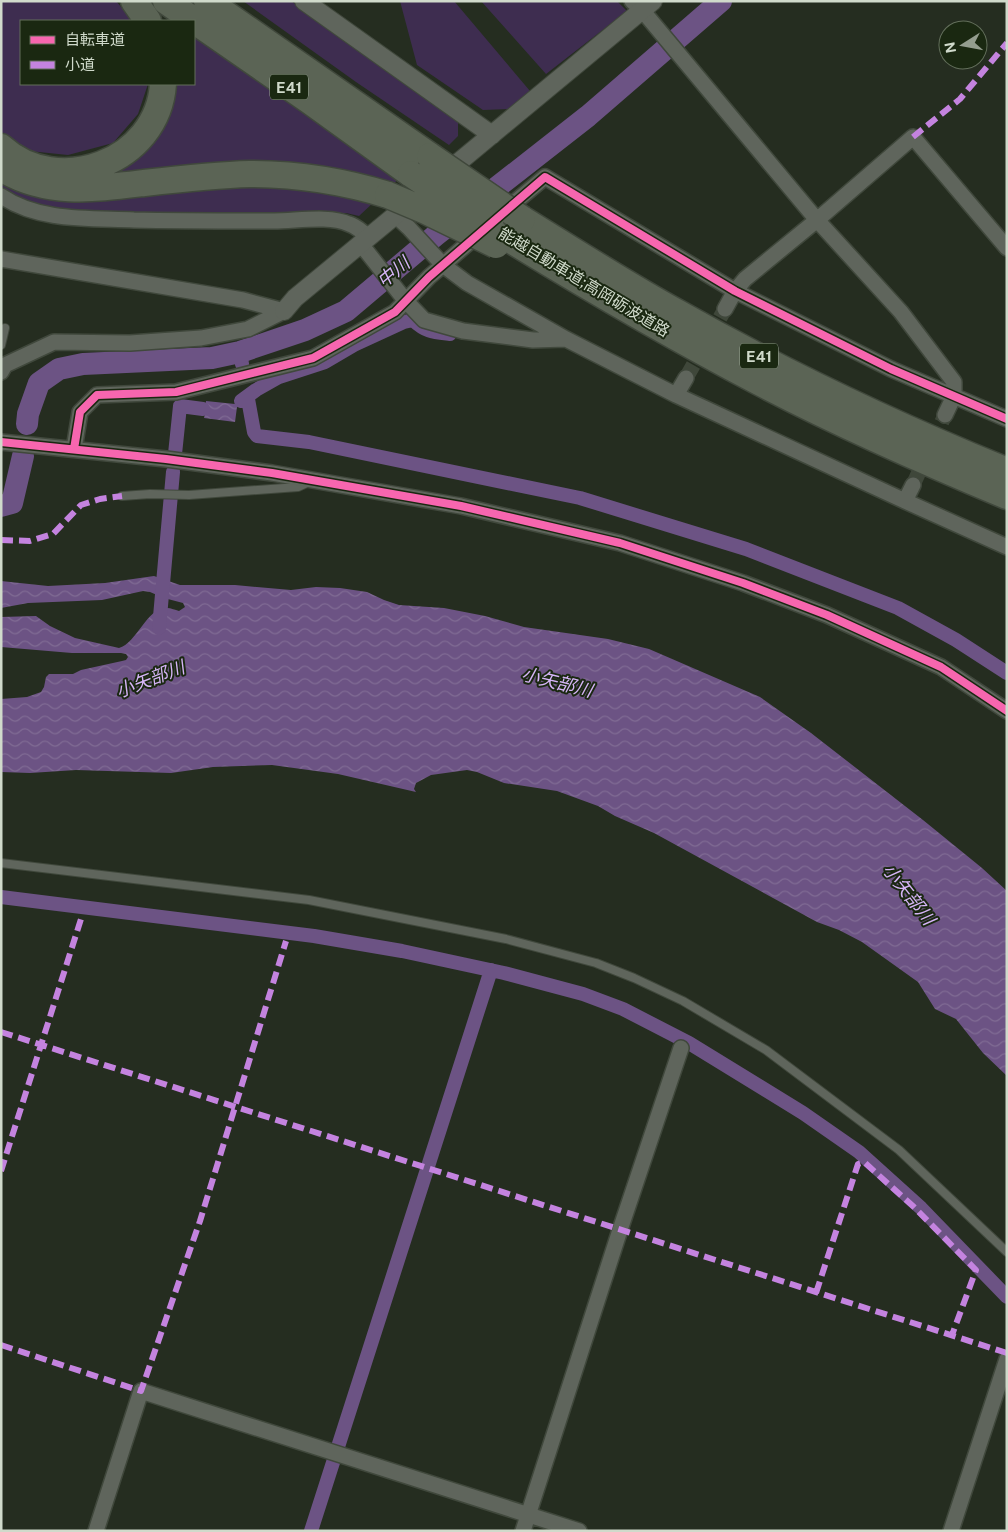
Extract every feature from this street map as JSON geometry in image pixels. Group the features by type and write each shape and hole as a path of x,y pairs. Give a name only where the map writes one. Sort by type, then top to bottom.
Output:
{"highway":[{"path":"134,1 147,20"},
{"name":"能越自動車道;高岡砺波道路","path":"166,1 193,20"},
{"name":"能越自動車道;高岡砺波道路","path":"207,1 430,156 508,234"},
{"path":"221,1 394,126 430,156"},
{"name":"能越自動車道;高岡砺波道路","path":"195,21 411,174 508,234 670,308 767,361 859,407 950,448 1007,471"},
{"path":"1,147 19,160 53,170 74,171 106,162 122,154 137,142 150,126 159,106 163,85"},
{"path":"1,168 18,178 35,184 75,189 250,174 314,178 352,185 391,205 426,210 508,234"},
{"name":"E41","path":"508,234 612,310 846,425 1007,496"}],"street":[{"path":"304,1 492,135"},
{"path":"1,372 5,365 54,342 130,343 201,338 248,328 284,311 295,298 364,240 391,205 492,135 643,4 661,33 817,220 901,312 954,382 954,396 945,415"},
{"path":"725,309 744,279 817,220 914,137 1007,248"},
{"path":"74,449 80,412 97,395 176,392 313,358 396,312 401,296 545,176 735,291 891,369 1007,419"},
{"path":"1,196 11,203 37,213 80,218 249,221 333,219 350,224 364,240 380,270 424,320 463,331 533,340 566,339"},
{"path":"391,205 440,262 467,283 566,339 676,395 905,502 1007,547"},
{"path":"1,259 243,300 284,311"},
{"path":"676,395 686,378"},
{"path":"1,442 175,460 313,481 461,506 611,541 734,580 827,615 941,667 1007,711"},
{"path":"905,502 912,485"},
{"path":"523,1531 681,1048"},
{"path":"951,1531 1007,1359"},
{"path":"96,1531 141,1391 579,1531"}],"lane":[{"path":"1,345 5,328"},
{"path":"122,496 150,494 189,495 298,487 313,481"},
{"path":"1,863 309,900 506,939 596,963 683,1001 766,1050 899,1150 1007,1252"}],"shaded area":[{"path":"1,1 116,1 132,20 20,20 20,85 148,85 138,114 113,143 68,155 29,151 1,134"},
{"path":"243,1 291,1 458,120 458,136 449,145 356,82"},
{"path":"400,1 454,1 530,91 509,109 483,110 417,65"},
{"path":"481,1 617,1 627,11 546,74"},
{"path":"195,36 398,179 390,188 92,179 170,85 195,85"},
{"path":"1,178 180,189 282,185 374,202 359,216 346,213 113,215 51,210 12,197 1,189"}],"water":[{"path":"240,400 242,403 237,407 235,422 204,418 205,414 202,413 203,404 206,404 206,401 235,404"},
{"name":"小矢部川","path":"154,576 180,585 235,585 291,590 316,587 340,588 367,592 399,605 444,608 485,616 524,627 608,639 649,649 760,697 811,733 923,820 1007,891 1007,1076 983,1053 956,1019 935,1009 918,982 862,942 839,930 817,922 654,833 615,816 598,806 557,791 504,783 467,770 431,775 416,783 414,789 416,792 338,774 272,765 213,767 171,773 76,770 30,773 1,772 1,699 27,697 41,692 46,677 49,674 73,674 81,670 126,660 128,657 126,654 121,653 72,653 1,647 1,617 36,616 50,626 75,638 119,648 131,640 148,619 160,609 167,608 179,611 185,607 183,603 143,591 102,600 28,603 1,608 1,581 48,586 105,583"}],"waterway":[{"name":"中川","path":"27,424 28,414 39,383 59,369 83,364 212,358 240,352 305,330 346,311 436,235 588,116 721,1"},
{"path":"241,401 279,377 325,362 354,345 404,322 413,320 430,331 450,334"},
{"path":"240,352 242,364"},
{"path":"248,399 254,432 257,436 309,442 580,498 746,549 898,608 956,640 1007,673"},
{"path":"175,454 180,406 203,409"},
{"name":"中川","path":"1,506 12,503 23,456"},
{"path":"159,628 173,472"},
{"path":"1,897 314,936 402,951 504,973 583,994 623,1009 689,1043 803,1113 859,1152 921,1208 1007,1297"},
{"path":"311,1531 491,970"}],"tunnel":[{"path":"686,378 725,309"},
{"path":"913,485 945,415"}],"marked path":[{"path":"913,137 960,99 1007,43"},
{"path":"1,540 30,541 53,534 81,505 100,499 122,496"},
{"path":"1,1171 81,919"},
{"path":"1,1345 141,1391 200,1221 286,941"},
{"path":"1,1032 1007,1353"},
{"path":"816,1293 858,1164 864,1162 914,1207 976,1270 952,1335"}],"cycle path":[{"path":"74,449 80,412 97,395 176,392 313,358 395,312 429,277 545,177 735,291 891,369 1007,419"},
{"path":"1,442 166,459 272,473 461,506 620,543 743,583 827,615 941,667 1007,711"}]}
